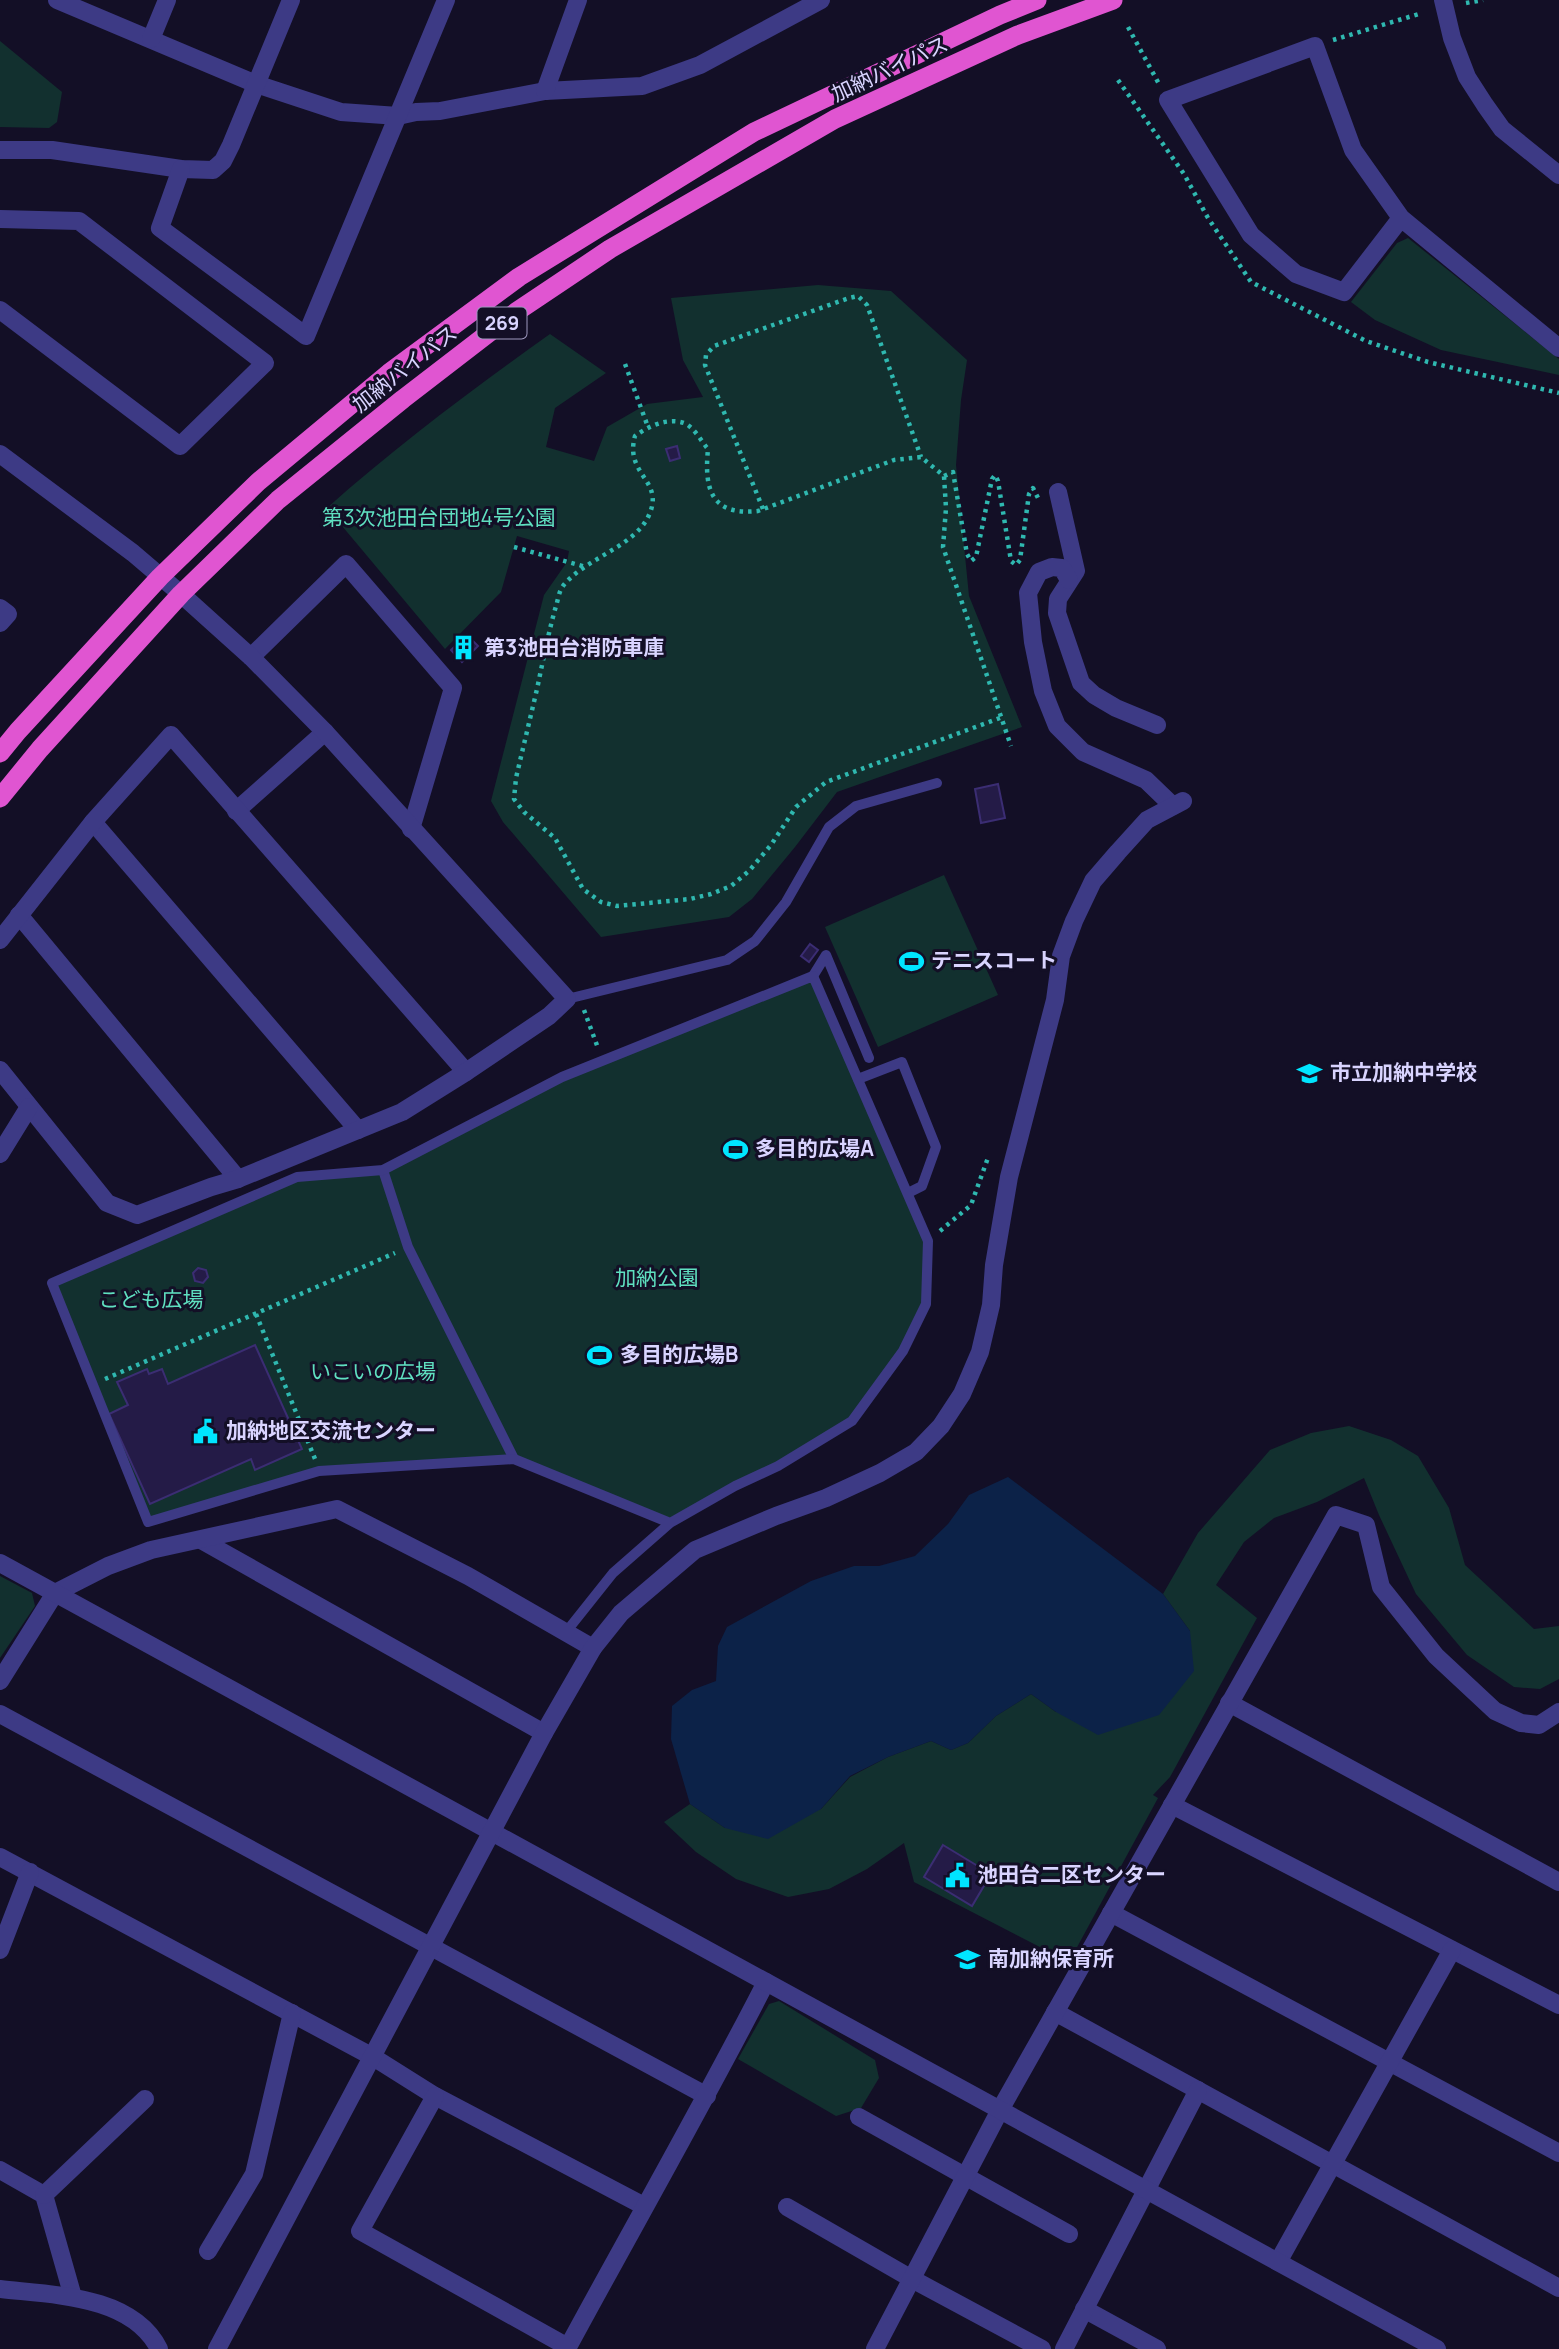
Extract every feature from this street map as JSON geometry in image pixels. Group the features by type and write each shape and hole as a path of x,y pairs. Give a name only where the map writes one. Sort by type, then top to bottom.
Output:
{"highway":[{"name":"加納バイパス","path":"0,753 160,577 258,482 368,390 519,277 754,132 1037,0"},
{"name":"加納バイパス","path":"0,798 40,748 181,594 278,500 403,398 516,312 610,248 835,119 1018,35 1113,0"}],"street":[{"path":"57,0 256,84 341,112 398,116 440,111 545,90 642,86 700,65 814,1"},
{"path":"151,38 167,0"},
{"path":"0,150 52,150 181,169 213,170 223,161 291,0"},
{"path":"181,169 160,228 306,337 446,0"},
{"path":"545,90 578,0"},
{"path":"1443,0 1452,38 1467,78 1502,129 1559,175"},
{"path":"1401,218 1343,292 1296,274 1251,235 1168,100 1315,46 1353,150 1401,218 1559,348"},
{"path":"0,219 79,221 265,363 180,446 0,310"},
{"path":"0,454 132,553 251,657 325,732 411,829 573,997 466,1072 402,1112 238,1179 137,1215 107,1203 0,1070"},
{"path":"1058,492 1076,571 1058,599 1057,613 1082,683 1094,695 1116,708 1157,725"},
{"path":"251,657 346,564 453,688 411,829"},
{"path":"217,2349 544,1733 593,1648 621,1613 695,1550 826,1498 880,1473 916,1452 941,1426 962,1394 980,1352 991,1305 1009,1177 1055,1000 1061,956 1093,881 1147,820 1178,803 1146,780 1083,752 1057,726 1043,691 1033,642 1028,593 1039,572 1052,567 1062,568 1069,580"},
{"path":"0,608 8,614 0,623"},
{"path":"236,811 325,732"},
{"path":"0,940 93,822 171,735 466,1072"},
{"path":"93,822 358,1130"},
{"path":"19,915 238,1179"},
{"path":"0,1154 29,1107"},
{"path":"0,1681 55,1594 108,1566 151,1550 337,1509 468,1576 593,1648"},
{"path":"875,2349 1000,2110 1336,1515 1366,1525 1381,1587 1436,1656 1495,1710 1521,1723 1539,1725 1559,1712"},
{"path":"201,1540 544,1733"},
{"path":"0,1563 1437,2349"},
{"path":"1229,1703 1559,1882"},
{"path":"0,1714 707,2096"},
{"path":"1172,1805 1559,2005"},
{"path":"0,1857 373,2057 435,2096 644,2206"},
{"path":"0,1950 30,1872"},
{"path":"1111,1913 1559,2153"},
{"path":"1278,2262 1452,1950"},
{"path":"435,2096 360,2231 568,2347 707,2096 766,1982"},
{"path":"1055,2012 1559,2288"},
{"path":"208,2251 254,2174 292,2013"},
{"path":"1064,2349 1198,2090"},
{"path":"44,2195 145,2099"},
{"path":"859,2117 1069,2234"},
{"path":"0,2170 44,2195 73,2297"},
{"path":"787,2207 1042,2349"},
{"path":"0,2289 73,2297 113,2308 152,2334 159,2349"},
{"path":"1084,2309 1157,2349"}],"lane":[{"path":"573,997 727,960 755,941 786,902 829,827 856,806 937,783"},
{"path":"670,1523 514,1459 320,1471 148,1521 52,1283 297,1177 383,1170 562,1077 813,976 826,955 869,1058"},
{"path":"566,1632 613,1573 670,1523 735,1486 778,1466 852,1421 904,1351 926,1304 928,1241 813,976"},
{"path":"823,1000 841,993"},
{"path":"858,1079 902,1062 936,1147 922,1186 908,1193"},
{"path":"383,1170 408,1247 514,1459"}],"path":[{"path":"1466,3 1483,0"},
{"path":"1315,46 1422,13"},
{"path":"1128,27 1168,100"},
{"path":"762,509 705,365 706,355 714,345 859,296 867,305 921,457 944,476 946,508 943,547 1011,746"},
{"path":"625,364 648,427"},
{"path":"921,457 894,460 762,509 741,513 721,505 708,489 708,449 695,432 684,424 668,422 648,427 635,436 633,460 650,485 653,499 649,515 638,531 562,587 546,640 516,778 514,799 524,812 555,838 583,889 601,902 617,906 643,905 711,894 731,886 749,871 771,845 796,807 826,782 1000,718"},
{"path":"944,476 953,472 967,554 971,561 976,557 995,475 1012,561 1016,565 1020,560 1032,488 1041,504"},
{"path":"514,547 586,567"},
{"path":"573,997 603,1061"},
{"path":"928,1241 971,1205 989,1155"},
{"path":"91,1385 408,1247"},
{"path":"256,1314 320,1471"}],"green space":[{"path":"0,41 62,92 57,122 49,128 0,127"},
{"path":"1408,238 1559,359 1559,375 1441,350 1375,320 1351,302 1397,243"},
{"name":"第3次池田台団地4号公園","path":"818,285 891,291 967,360 956,465 969,596 1022,727 837,792 752,899 729,917 601,937 503,822 491,801 544,595 567,562 569,551 517,536 501,592 445,649 327,508 436,418 550,334 606,373 555,408 546,447 594,461 607,427 647,404 703,397 683,360 671,298"},
{"name":"テニスコート","path":"944,875 998,995 878,1047 825,927"},
{"name":"加納公園","path":"813,976 928,1241 926,1304 903,1351 852,1421 670,1523 514,1459 319,1471 148,1522 52,1283 297,1177 383,1170 562,1077"},
{"path":"1349,1426 1391,1440 1418,1456 1449,1508 1465,1565 1534,1629 1559,1626 1559,1679 1540,1689 1514,1687 1467,1655 1416,1594 1364,1478 1317,1502 1274,1518 1244,1542 1216,1585 1257,1618 1170,1777 1153,1795 1158,1798 1069,1962 914,1882 904,1843 867,1869 829,1889 788,1897 736,1879 696,1852 664,1822 690,1804 725,1828 821,1809 850,1777 888,1757 931,1741 951,1750 968,1743 996,1716 1031,1694 1056,1712 1190,1631 1163,1594 1198,1533 1270,1450 1311,1433"},
{"path":"0,1576 32,1593 35,1606 0,1658"},
{"path":"779,2001 875,2060 879,2078 861,2108 836,2116 738,2059 769,2004"}],"water":[{"path":"1008,1477 1163,1594 1190,1631 1194,1671 1159,1715 1098,1735 1056,1712 1031,1694 996,1716 968,1743 951,1750 931,1741 888,1757 850,1776 821,1809 768,1839 725,1828 690,1804 671,1739 672,1706 692,1690 716,1681 718,1646 727,1627 811,1581 854,1566 879,1566 915,1556 948,1524 969,1495"}],"building":[{"path":"677,446 680,458 670,461 666,449"},
{"name":"第3池田台消防車庫","path":"467,635 478,646 462,662 451,650"},
{"path":"998,784 1005,818 981,823 975,789"},
{"path":"810,944 818,950 809,962 801,956"},
{"path":"198,1268 206,1270 208,1277 203,1283 195,1281 193,1273"},
{"name":"加納地区交流センター","path":"255,1345 302,1449 255,1470 251,1459 150,1504 109,1414 128,1405 117,1382 147,1369 149,1374 162,1369 168,1384"},
{"name":"池田台二区センター","path":"943,1845 991,1874 972,1906 924,1877"}],"place":[{"name":"第3池田台消防車庫","path":"464,648"},
{"name":"テニスコート","path":"911,961"},
{"name":"市立加納中学校","path":"1310,1073"},
{"name":"多目的広場A","path":"735,1149"},
{"name":"多目的広場B","path":"600,1355"},
{"name":"加納地区交流センター","path":"206,1431"},
{"name":"池田台二区センター","path":"957,1875"},
{"name":"南加納保育所","path":"968,1959"}],"park label":[{"name":"こども広場","path":"151,1300"},
{"name":"いこいの広場","path":"373,1372"}]}
